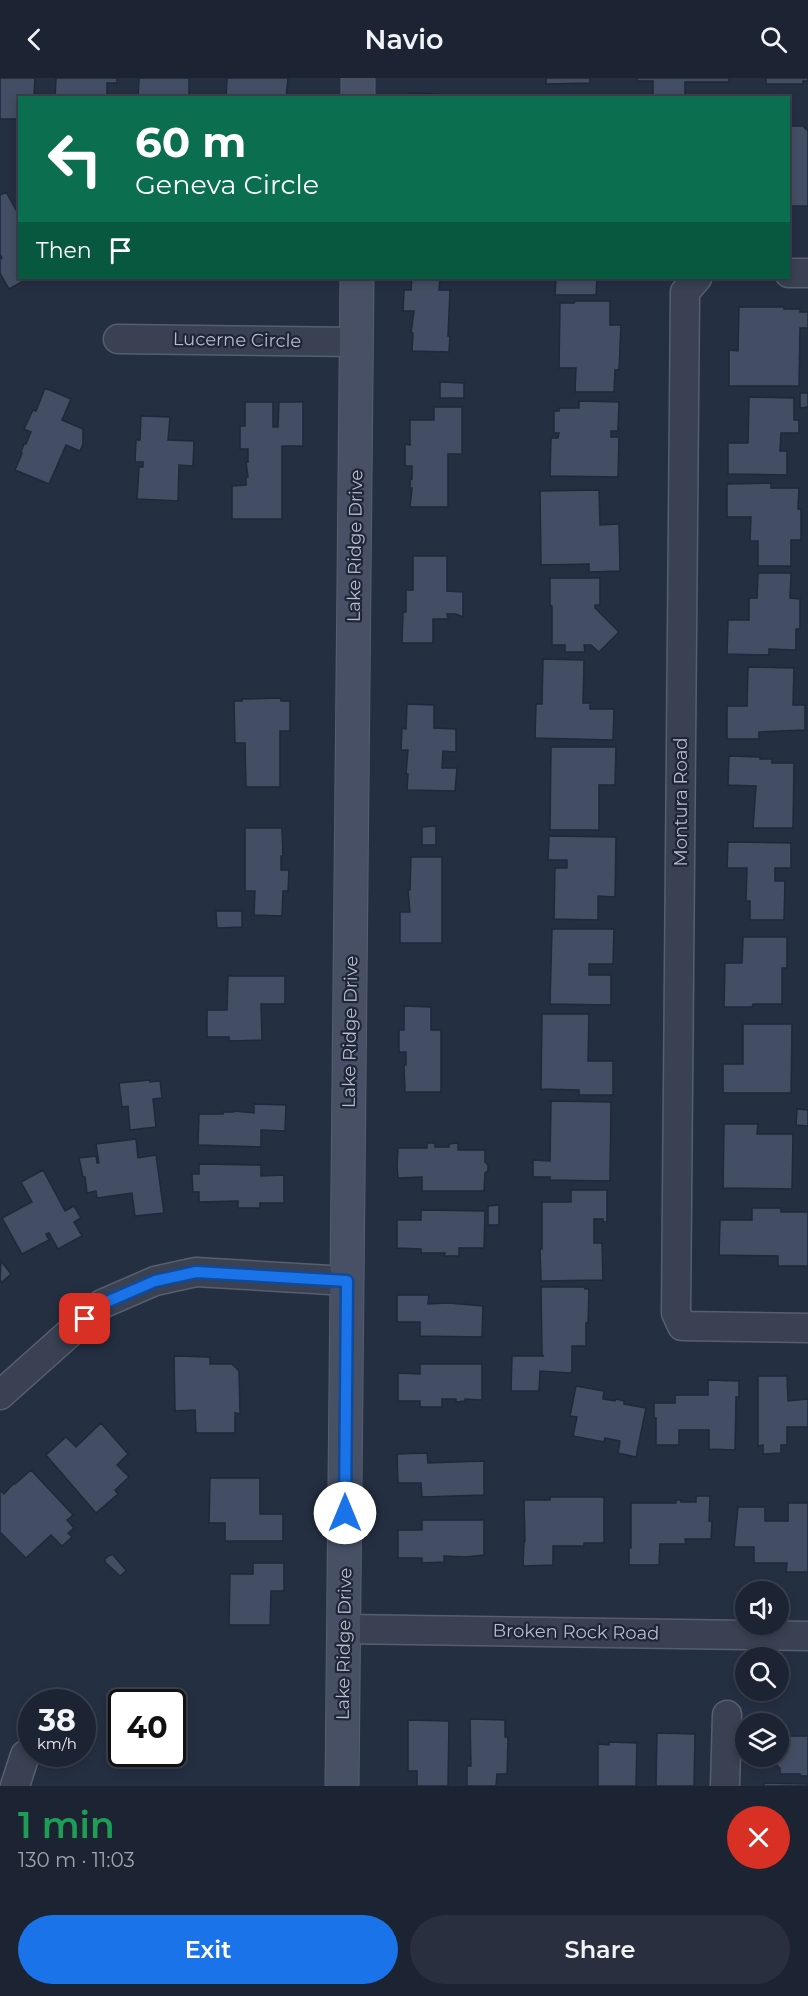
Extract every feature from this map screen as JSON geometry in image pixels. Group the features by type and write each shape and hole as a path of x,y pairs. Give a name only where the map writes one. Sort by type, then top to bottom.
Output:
{"street":[{"path":"358,78 358,96"},
{"path":"790,273 808,273"},
{"name":"Lake Ridge Drive","path":"342,1786 357,279"},
{"name":"Montura Road","path":"691,285 676,1313 682,1326 808,1328"},
{"name":"Lucerne Circle","path":"118,339 357,342"},
{"path":"0,1395 102,1304 155,1281 196,1272 347,1281"},
{"name":"Broken Rock Road","path":"345,1629 808,1636"},
{"path":"725,1786 727,1715"},
{"path":"15,1786 21,1767"}],"building":[{"path":"0,78 35,78 34,96 18,96 18,119 0,119"},
{"path":"56,78 117,78 117,83 107,83 107,96 55,96"},
{"path":"139,78 189,78 189,96 138,96"},
{"path":"227,78 288,78 286,96 226,96"},
{"path":"546,78 590,78 590,83 546,84"},
{"path":"637,78 729,78 729,82 685,82 685,95 653,95 653,81 637,81"},
{"path":"766,78 808,78 808,81 803,81 803,84 766,84"},
{"path":"409,93 441,94 441,96 409,96"},
{"path":"790,126 803,126 808,131 808,206 790,206"},
{"path":"6,192 18,213 18,279 27,279 9,289 0,273 0,259 2,258 0,254 0,195"},
{"path":"412,279 440,279 439,290 450,290 449,352 412,351 413,333 411,333 414,311 403,311 404,290 411,290"},
{"path":"556,279 597,279 596,295 555,295"},
{"path":"575,301 610,301 610,325 621,325 619,370 615,370 614,392 575,392 576,368 559,368 560,303 574,303"},
{"path":"739,307 784,307 784,309 800,309 800,312 808,312 808,328 800,328 799,386 729,386 729,350 738,351"},
{"path":"440,382 464,383 464,398 440,398"},
{"path":"45,388 71,399 62,420 83,429 83,444 80,451 66,445 49,484 15,470 31,432 24,429 33,410 36,411"},
{"path":"800,393 808,393 808,407 800,408"},
{"path":"749,397 794,398 794,420 799,420 799,433 781,433 780,451 787,451 787,475 728,474 728,443 748,443"},
{"path":"579,401 619,402 618,431 611,431 611,437 619,437 618,477 550,476 551,438 558,438 559,433 554,433 554,411 559,411 559,408 579,408"},
{"path":"245,402 273,402 273,427 278,427 279,402 303,402 303,446 282,446 282,519 232,519 232,486 246,485 246,477 248,477 246,462 248,462 248,449 240,449 240,426 245,426"},
{"path":"434,407 462,407 462,454 448,454 448,507 410,507 412,466 405,466 405,444 410,445 410,420 434,420"},
{"path":"141,416 170,417 168,440 194,441 193,466 179,465 178,501 137,499 139,467 143,467 143,462 135,462 136,440 140,440"},
{"path":"771,483 771,488 799,488 798,509 801,509 801,540 791,540 791,566 758,566 758,541 750,541 751,517 727,517 727,484"},
{"path":"599,490 600,525 619,524 620,571 589,572 589,564 541,565 540,491"},
{"path":"413,556 447,556 447,591 463,592 463,617 447,614 448,619 433,619 433,643 402,643 406,590 413,590"},
{"path":"758,573 791,573 790,598 800,599 800,629 796,629 796,650 769,649 769,655 727,654 728,620 749,620 749,598 757,598"},
{"path":"550,578 600,578 600,605 595,605 595,608 619,632 599,652 591,645 584,645 585,652 565,652 565,645 552,645"},
{"path":"543,659 584,660 583,703 590,703 590,709 614,709 613,740 535,738 536,704 542,704"},
{"path":"748,667 794,668 793,705 805,705 805,730 759,732 759,739 727,739 727,706 747,706"},
{"path":"281,698 281,701 290,701 290,731 280,731 280,787 246,787 245,743 235,743 234,701"},
{"path":"407,704 434,705 434,728 456,729 456,752 443,751 442,768 457,768 455,791 407,790 408,750 401,750 402,728 406,729"},
{"path":"551,747 616,747 615,785 599,785 599,830 550,830"},
{"path":"729,756 760,757 760,759 772,759 772,763 794,763 793,828 753,828 756,786 728,785"},
{"path":"436,826 436,845 422,845 422,827"},
{"path":"245,828 282,828 281,870 289,870 288,891 283,891 282,916 254,915 255,891 245,891"},
{"path":"549,836 616,837 615,897 598,896 598,920 554,919 555,868 567,868 567,860 548,860"},
{"path":"728,842 791,843 791,868 775,868 775,881 785,881 784,920 750,920 750,901 746,901 747,868 727,868"},
{"path":"411,857 442,857 442,943 400,943 400,912 410,912 408,890 410,890"},
{"path":"216,911 242,911 242,927 217,928"},
{"path":"552,929 614,929 613,964 589,964 589,975 611,975 611,1005 550,1004"},
{"path":"743,937 787,937 787,968 782,968 782,1004 724,1007 725,963 742,963"},
{"path":"228,976 285,976 285,1004 261,1004 262,1040 229,1041 229,1037 207,1037 207,1010 227,1010"},
{"path":"404,1006 431,1007 431,1030 441,1030 441,1092 405,1092 406,1052 399,1052 399,1030 404,1030"},
{"path":"542,1014 589,1014 588,1061 613,1061 613,1095 579,1095 579,1090 541,1089"},
{"path":"743,1024 792,1024 791,1093 723,1093 723,1064 743,1064"},
{"path":"150,1080 150,1082 160,1081 162,1098 153,1099 156,1127 130,1130 128,1106 122,1107 119,1083"},
{"path":"551,1101 611,1102 610,1181 550,1180 550,1177 533,1177 533,1160 550,1161"},
{"path":"254,1104 286,1105 285,1131 261,1130 261,1147 198,1145 199,1114 223,1114 223,1112 234,1111 254,1113"},
{"path":"797,1109 808,1110 808,1126 796,1125"},
{"path":"724,1124 758,1124 757,1134 793,1134 792,1189 723,1188"},
{"path":"136,1139 138,1158 156,1155 164,1213 135,1216 132,1193 97,1198 96,1191 87,1193 79,1158 96,1156 97,1163 99,1163 96,1144"},
{"path":"427,1143 435,1143 435,1147 449,1147 449,1144 458,1143 458,1150 485,1150 488,1171 485,1173 484,1191 422,1191 422,1177 398,1178 398,1148 427,1148"},
{"path":"199,1164 261,1165 261,1176 284,1175 284,1203 260,1203 260,1208 238,1208 238,1201 199,1202 199,1192 193,1192 192,1174 199,1174"},
{"path":"43,1170 65,1211 74,1206 81,1218 74,1222 82,1236 58,1249 49,1233 46,1234 49,1240 22,1254 2,1218 32,1202 21,1182"},
{"path":"571,1190 607,1190 607,1222 603,1222 603,1219 594,1219 594,1243 602,1243 603,1280 541,1281 542,1202 571,1202"},
{"path":"499,1205 499,1225 488,1225 488,1206"},
{"path":"752,1208 781,1208 781,1212 808,1212 808,1266 778,1266 778,1256 719,1255 720,1220 752,1220"},
{"path":"421,1210 485,1211 484,1248 459,1248 459,1256 444,1256 445,1253 421,1253 421,1249 397,1248 397,1220 421,1220"},
{"path":"1,1261 11,1274 2,1282 0,1280"},
{"path":"541,1287 589,1289 586,1346 572,1346 572,1371 570,1373 540,1371 539,1391 511,1391 512,1356 544,1356 542,1355"},
{"path":"397,1295 429,1295 428,1304 483,1306 482,1337 420,1336 420,1322 397,1322"},
{"path":"174,1356 210,1357 210,1364 232,1364 239,1371 240,1414 235,1413 235,1433 196,1433 195,1410 175,1411"},
{"path":"420,1364 482,1364 482,1400 465,1399 465,1401 456,1402 456,1399 442,1399 442,1407 420,1407 420,1401 398,1401 398,1373 420,1374"},
{"path":"758,1376 787,1376 788,1401 808,1399 808,1427 787,1427 787,1445 781,1445 781,1453 763,1454 763,1445 758,1446"},
{"path":"708,1380 739,1381 739,1397 736,1397 735,1450 709,1449 709,1430 679,1430 679,1445 656,1445 654,1403 675,1403 675,1395 708,1395"},
{"path":"576,1386 604,1391 603,1399 615,1401 616,1399 624,1401 624,1404 646,1408 636,1457 618,1453 620,1441 605,1438 604,1442 573,1436 577,1417 570,1416"},
{"path":"101,1423 128,1454 117,1465 129,1477 115,1490 118,1494 96,1513 46,1455 66,1437 76,1447"},
{"path":"427,1453 428,1463 484,1461 484,1495 422,1497 421,1483 398,1483 397,1454"},
{"path":"31,1470 73,1515 67,1520 74,1528 68,1533 72,1537 62,1546 51,1535 26,1558 0,1532 0,1490 4,1494"},
{"path":"210,1478 260,1478 260,1514 283,1514 283,1541 225,1541 225,1523 209,1523"},
{"path":"696,1496 710,1496 711,1539 685,1539 686,1544 660,1544 659,1565 629,1565 631,1503 676,1503 676,1500 696,1502"},
{"path":"550,1497 604,1497 604,1543 584,1543 584,1546 553,1546 553,1565 523,1566 524,1500 550,1500"},
{"path":"788,1503 808,1503 808,1572 786,1572 787,1563 754,1563 754,1547 734,1547 738,1507 765,1507 765,1521 788,1521"},
{"path":"422,1520 484,1520 484,1555 444,1556 444,1562 422,1563 422,1558 398,1558 398,1530 422,1530"},
{"path":"110,1555 113,1555 126,1571 120,1576 105,1562"},
{"path":"253,1563 284,1563 284,1591 271,1591 270,1625 229,1625 230,1574 253,1574"},
{"path":"470,1719 505,1720 505,1737 508,1737 507,1774 497,1774 496,1786 467,1786 467,1766 471,1766"},
{"path":"408,1720 449,1721 448,1786 417,1786 417,1771 408,1771"},
{"path":"657,1733 695,1734 694,1786 656,1786"},
{"path":"789,1736 808,1736 808,1776 780,1774 780,1768 778,1768 789,1767"},
{"path":"609,1742 637,1743 636,1786 598,1786 598,1744 609,1745"},
{"path":"764,1783 808,1784 808,1786 764,1786"}],"route":[{"path":"85,1319 102,1304 155,1281 196,1272 347,1281 345,1513"}]}
